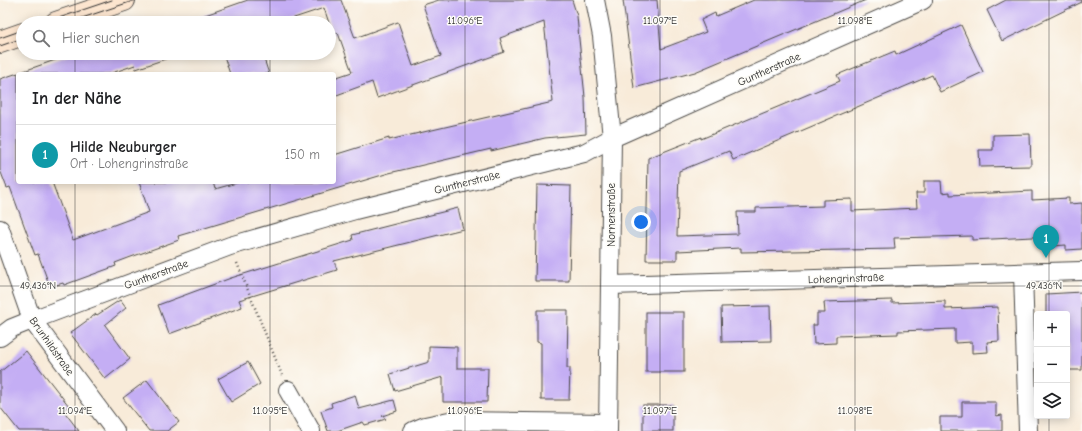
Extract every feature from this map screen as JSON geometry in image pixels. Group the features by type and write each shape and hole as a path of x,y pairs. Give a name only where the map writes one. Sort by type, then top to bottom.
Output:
{"main road":[{"path":"77,16 124,0"},
{"path":"0,42 16,36"}],"street":[{"name":"Nornenstraße","path":"595,0 602,36 612,138 608,427"},
{"name":"Guntherstraße","path":"0,337 12,328 32,320 230,246 355,210 584,153 612,138 922,0"},
{"name":"Brunhildstraße","path":"0,229 32,320 115,431"},
{"name":"Lohengrinstraße","path":"611,285 1082,271"},
{"path":"1023,272 1028,431"},
{"path":"288,390 311,431"},
{"path":"413,431 424,426 449,421 608,427"}],"path":[{"path":"230,246 288,390"}],"building":[{"path":"248,0 341,0 355,38 398,22 413,66 441,56 423,5 439,0 572,0 577,16 585,97 586,134 545,138 389,173 178,236 179,240 115,263 116,266 64,285 63,283 50,287 38,254 35,255 10,187 7,188 0,170 0,79 16,74 16,184 53,184 73,240 149,212 140,184 214,184 215,189 233,184 336,184 336,154 389,138 389,140 553,102 544,22 500,38 504,52 377,98 372,82 336,95 336,77 352,72 338,33 336,34 336,16 327,16 324,8 300,16 202,16"},
{"path":"623,0 657,0 661,49 706,32 701,20 715,13 716,16 754,0 866,0 695,72 634,88"},
{"path":"1006,0 1082,0 1082,2 1002,41 987,10"},
{"path":"961,25 983,72 940,92 932,75 733,160 729,151 679,171 677,236 738,234 737,212 756,212 756,208 823,206 823,200 852,199 852,211 917,208 916,193 924,193 924,181 941,181 942,193 950,192 950,195 1032,191 1032,200 1069,198 1069,204 1082,203 1082,249 1066,250 1066,245 1053,246 1053,236 972,240 972,236 894,238 895,249 741,252 741,248 677,251 677,260 646,260 648,158 701,137 701,139 840,81 837,75 895,51 896,55"},
{"path":"55,60 162,60 136,69 135,65 115,72 21,72"},
{"path":"225,60 264,60 268,72 229,72"},
{"path":"1030,134 1031,166 980,167 979,150 993,150 993,135"},
{"path":"537,185 571,186 569,281 535,281"},
{"path":"458,208 463,229 334,261 337,270 239,300 242,307 169,334 158,305 231,278 353,240 352,235"},
{"path":"1082,292 1082,370 1070,370 1070,311 1046,311 1046,294"},
{"path":"120,300 126,308 105,325 130,359 105,379 70,333 96,314 97,315"},
{"path":"892,300 892,303 945,301 945,309 998,307 999,341 987,342 988,352 972,353 972,342 955,343 955,329 898,331 898,334 836,336 836,343 814,344 813,325 817,325 817,313 825,313 824,302"},
{"path":"770,306 771,341 722,342 721,307"},
{"path":"537,310 568,310 567,368 570,368 569,400 541,400 541,343 537,342"},
{"path":"646,312 684,312 684,372 646,372"},
{"path":"429,346 457,347 457,368 488,368 487,402 443,402 443,377 395,391 390,374 429,362"},
{"path":"26,351 69,406 63,410 79,431 19,431 0,407 0,372"},
{"path":"248,362 260,384 231,402 218,379"},
{"path":"147,380 179,422 167,431 149,431 123,398"},
{"path":"355,395 359,409 394,400 397,411 382,416 386,419 365,425 363,422 337,431 328,431 321,411 332,407 331,403"},
{"path":"962,402 996,402 996,416 1002,415 1002,431 940,431 940,417 962,417"},
{"path":"643,405 673,405 673,431 643,431"}],"tram line":[{"path":"65,16 112,0"},
{"path":"88,16 136,0"},
{"path":"0,38 16,32"},
{"path":"0,46 16,40"}],"place":[{"name":"Hilde Neuburger","path":"1046,258"}]}
